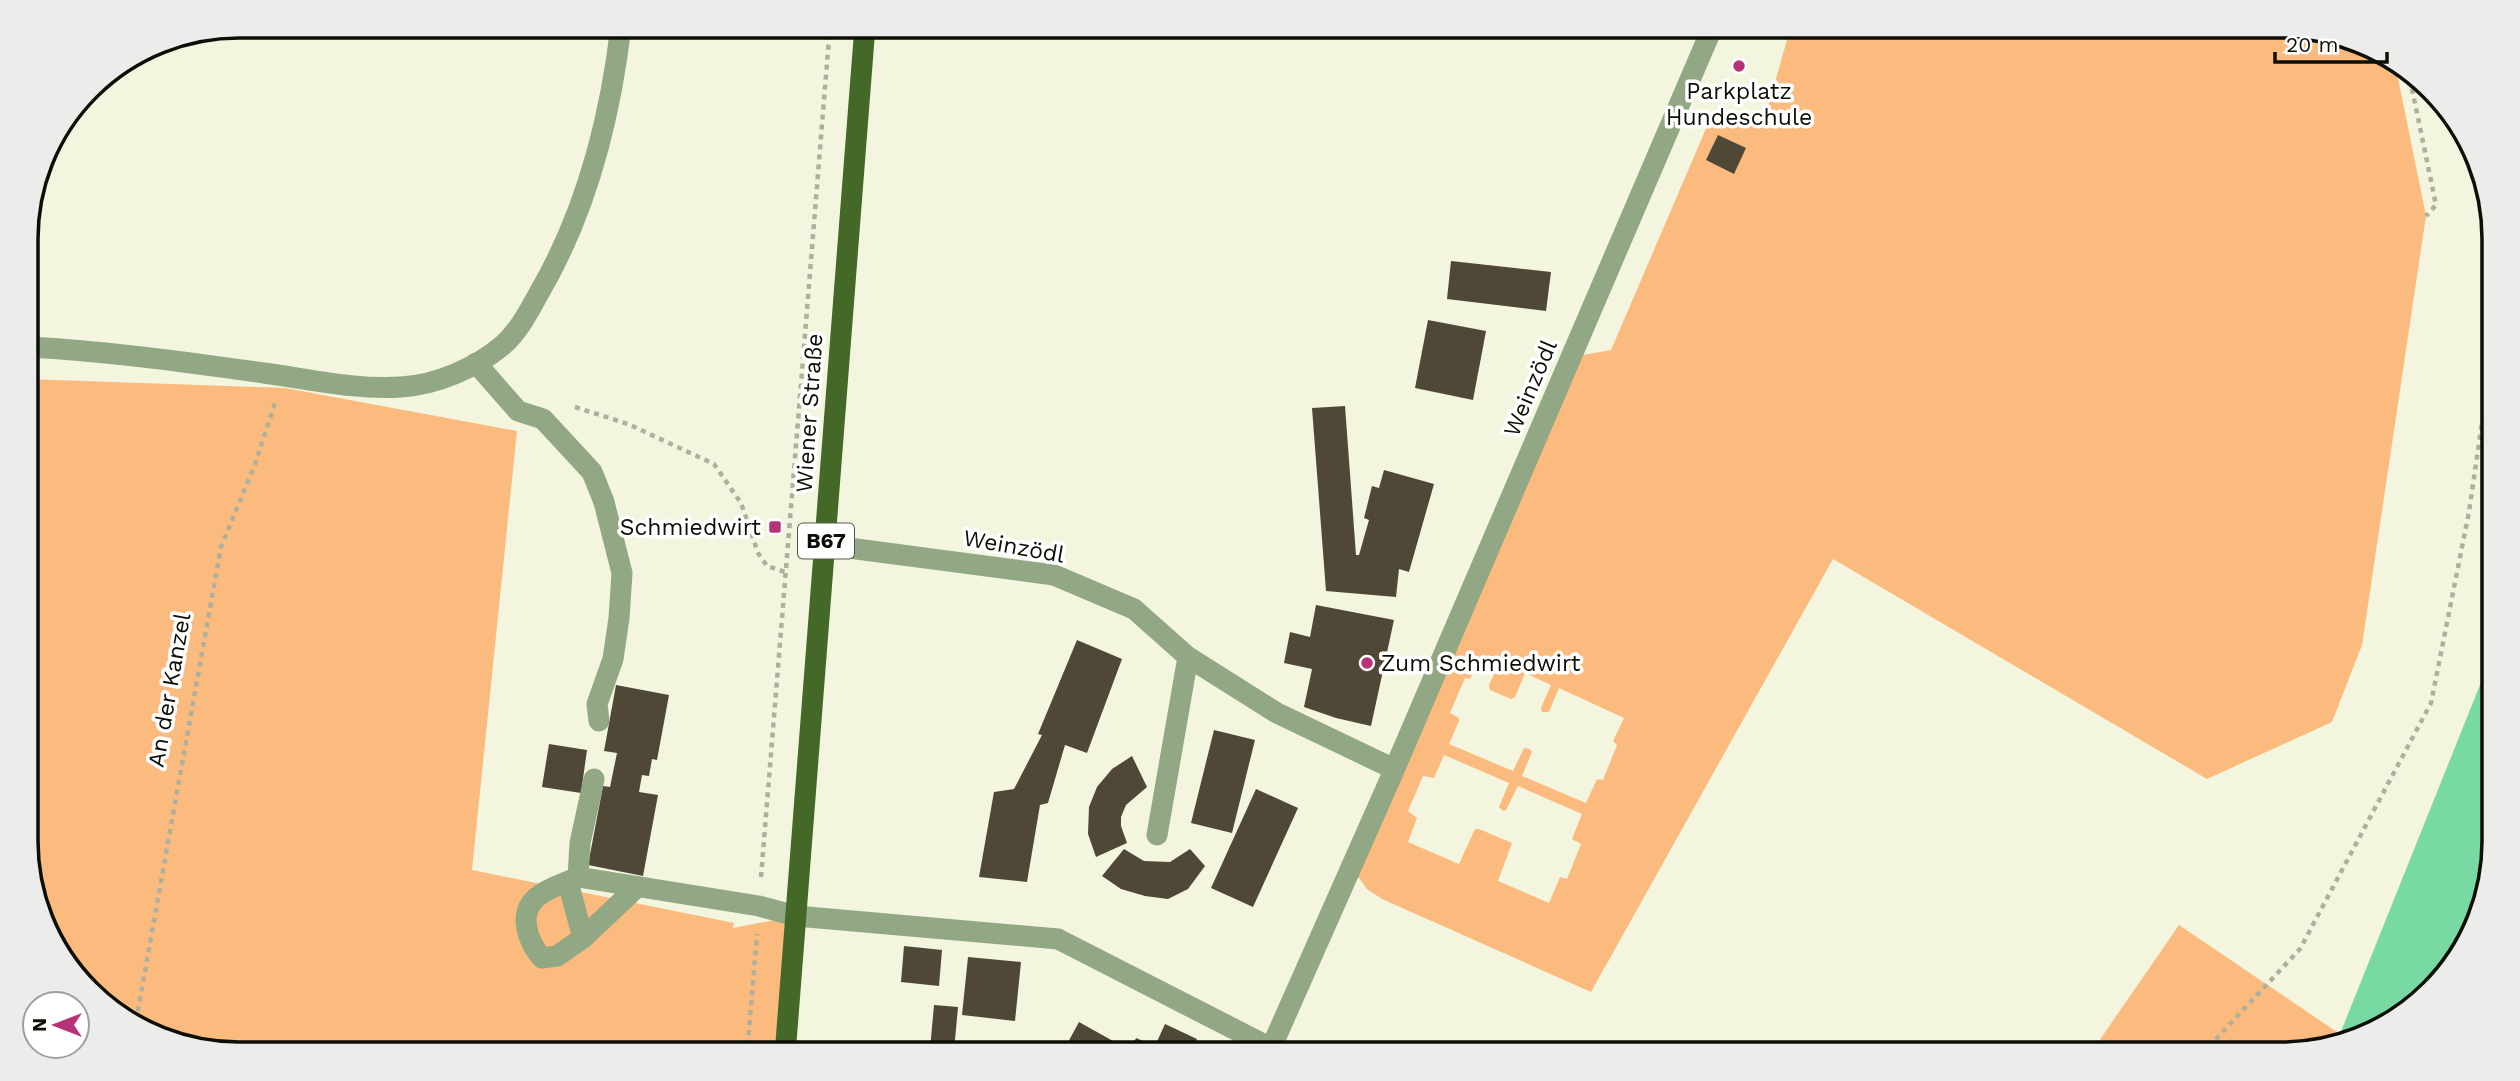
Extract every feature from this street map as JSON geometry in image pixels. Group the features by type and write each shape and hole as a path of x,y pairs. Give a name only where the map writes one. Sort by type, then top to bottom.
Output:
{"main road":[{"name":"Wiener Straße","path":"786,1042 864,38"}],"street":[{"path":"39,348 120,353 354,387 403,387 442,379 476,363 503,345 523,322 570,235 604,131 619,38"},
{"name":"Weinzödl","path":"1273,1042 1394,769 1708,38"},
{"path":"476,363 518,411 542,419 592,472 604,502 622,573 613,659 597,704 598,721"},
{"name":"Weinzödl","path":"826,545 1054,575 1134,609 1188,656 1277,713 1394,769"},
{"path":"1157,835 1188,656"},
{"path":"583,938 573,880 594,779"},
{"path":"637,887 583,938 558,956 542,958 531,946 526,930 526,912 536,897 573,880 637,887 759,906 796,916 1058,939 1252,1042"}],"path":[{"path":"748,1042 829,38"},
{"path":"2412,87 2436,205 2426,216"},
{"name":"An der Kanzel","path":"137,1015 221,547 254,464 284,375"},
{"path":"564,403 628,424 714,464 741,503 758,553 766,566 785,572"},
{"path":"2213,1042 2300,949 2431,703 2469,512 2482,423"}],"shaded area":[{"path":"1788,38 2307,40 2358,54 2398,76 2426,216 2362,645 2332,722 2207,779 1833,559 1591,992 1382,899 1367,889 1351,867 1572,357 1611,350 1714,110 1765,117","holes":["1482,655 1499,663 1489,685 1490,690 1511,699 1515,697 1525,673 1551,685 1541,708 1542,712 1549,712 1559,688 1624,718 1613,741 1617,745 1603,780 1597,779 1586,803 1522,776 1532,752 1530,749 1524,748 1513,771 1449,744 1459,721 1459,718 1450,713 1465,678 1470,679","1444,755 1509,783 1499,807 1503,811 1518,786 1582,814 1572,839 1581,844 1567,879 1560,877 1549,903 1498,881 1512,843 1475,829 1459,864 1408,842 1417,818 1408,811 1423,776 1434,778"]},
{"path":"39,379 285,388 517,431 472,870 734,923 733,928 796,916 786,1042 226,1042 175,1032 139,1016 117,1001 97,984 65,942 45,894 40,868"},
{"path":"2482,680 2482,842 2478,881 2466,919 2440,964 2413,993 2370,1022 2340,1033"},
{"path":"2179,925 2339,1034 2294,1042 2098,1042"}],"building":[{"path":"1718,135 1746,148 1734,174 1706,160"},
{"path":"1451,261 1551,272 1546,311 1447,299"},
{"path":"1428,320 1486,331 1473,400 1415,388"},
{"path":"1345,406 1356,555 1359,555 1369,520 1364,518 1372,486 1379,488 1384,470 1434,484 1409,572 1399,569 1396,597 1326,591 1312,408"},
{"path":"1316,605 1394,620 1371,726 1304,707 1312,669 1284,663 1290,632 1310,637"},
{"path":"1077,640 1122,659 1087,753 1065,745 1048,803 1040,805 1027,882 979,877 994,792 1014,789 1042,735 1038,734"},
{"path":"616,685 669,695 657,760 652,759 649,776 642,775 639,792 658,795 643,876 588,865 603,786 610,787 617,753 604,751"},
{"path":"1214,730 1255,740 1232,833 1191,823"},
{"path":"549,744 587,750 581,793 542,787"},
{"path":"1132,756 1147,787 1126,805 1121,817 1127,843 1096,857 1088,834 1089,807 1097,787 1112,769"},
{"path":"1256,789 1298,808 1253,907 1211,888"},
{"path":"1124,849 1144,861 1170,862 1190,849 1205,866 1188,889 1168,899 1145,896 1121,889 1102,876"},
{"path":"904,946 942,950 939,986 901,982"},
{"path":"968,957 1021,962 1015,1021 962,1015"},
{"path":"934,1005 958,1007 955,1042 931,1042"},
{"path":"1079,1022 1115,1042 1068,1042"},
{"path":"1165,1024 1197,1039 1196,1042 1157,1042"}],"place":[{"name":"Parkplatz Hundeschule","path":"1739,66"},
{"name":"Schmiedwirt","path":"775,527"},
{"name":"Zum Schmiedwirt","path":"1367,663"}]}
